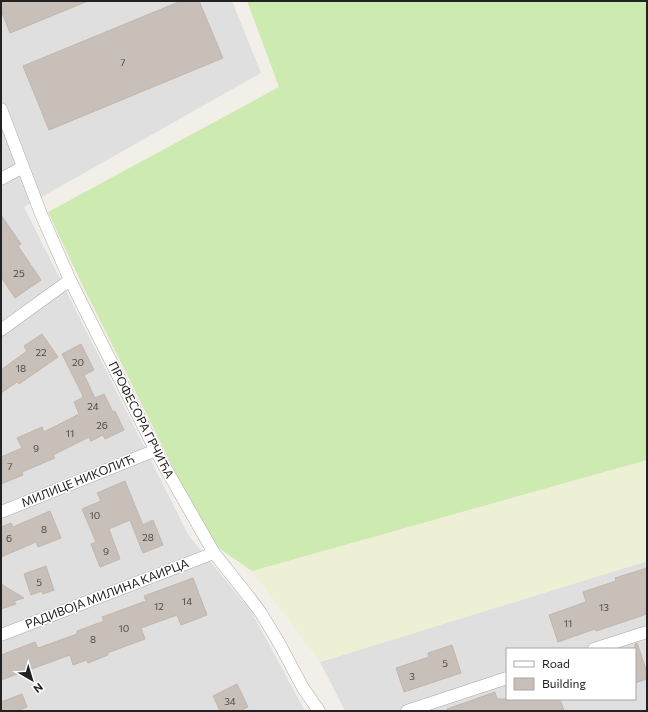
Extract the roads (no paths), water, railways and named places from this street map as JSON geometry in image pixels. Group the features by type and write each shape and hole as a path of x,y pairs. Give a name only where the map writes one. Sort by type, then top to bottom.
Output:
{"street":[{"name":"ПРОФЕСОРА ГРЧИЋА","path":"1,109 22,167 70,280 156,450 214,553 250,597 261,613 303,688 319,711"},
{"path":"1,179 22,167"},
{"path":"1,330 70,280"},
{"name":"МИЛИЦЕ НИКОЛИЋ","path":"1,512 156,450"},
{"name":"РАДИВОЈА МИЛИНА КАИРЦА","path":"1,635 214,553"},
{"path":"597,648 647,632"},
{"path":"407,711 506,678"}]}
